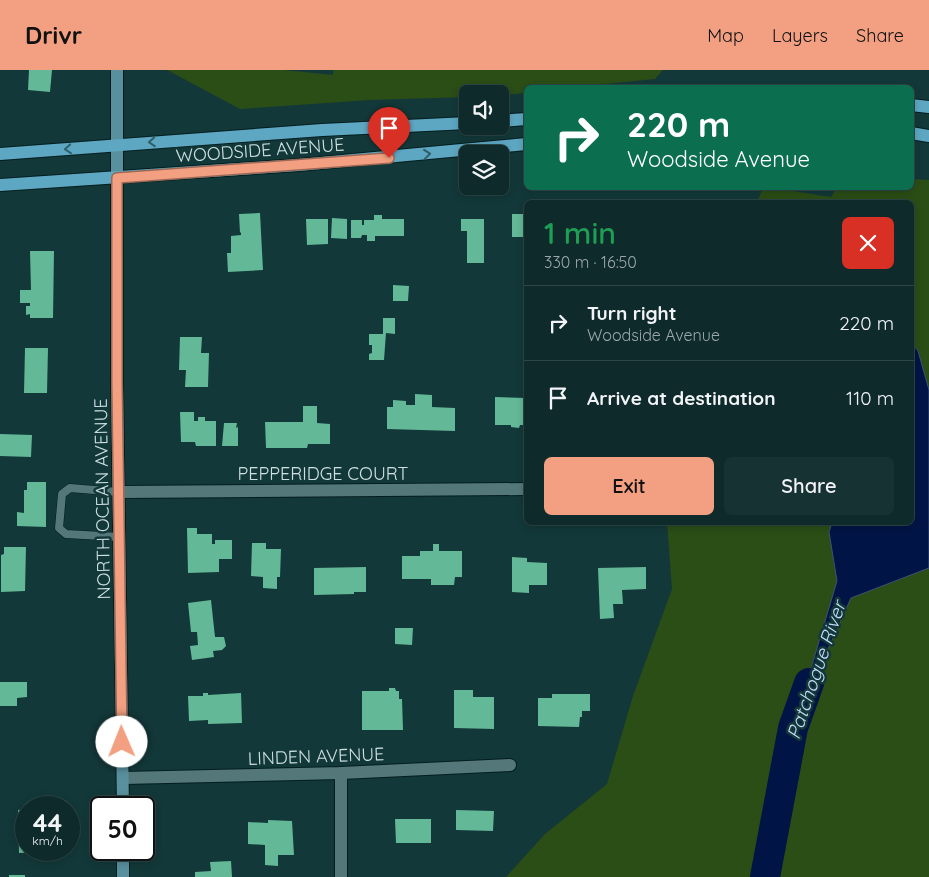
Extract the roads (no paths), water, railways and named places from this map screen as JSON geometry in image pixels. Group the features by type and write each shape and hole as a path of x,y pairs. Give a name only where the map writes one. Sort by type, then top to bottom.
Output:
{"main road":[{"name":"NORTH OCEAN AVENUE","path":"117,70 123,796"},
{"path":"914,105 929,107"},
{"path":"509,120 524,119"},
{"name":"WOODSIDE AVENUE","path":"0,154 322,130 459,123"},
{"path":"914,134 929,136"},
{"name":"WOODSIDE AVENUE","path":"0,185 362,160 524,144"},
{"path":"123,861 123,877"}],"street":[{"name":"PEPPERIDGE COURT","path":"119,492 524,489"},
{"name":"LINDEN AVENUE","path":"123,778 341,773 510,765"},
{"path":"341,773 341,877"}],"lane":[{"path":"119,492 70,488 62,494 59,528 66,534 120,537"}],"water":[{"path":"914,346 918,351 929,390 929,568 851,598 795,722 837,581 829,532 831,525 914,525"}],"waterway":[{"name":"Patchogue River","path":"765,877 793,728 809,683"}]}
